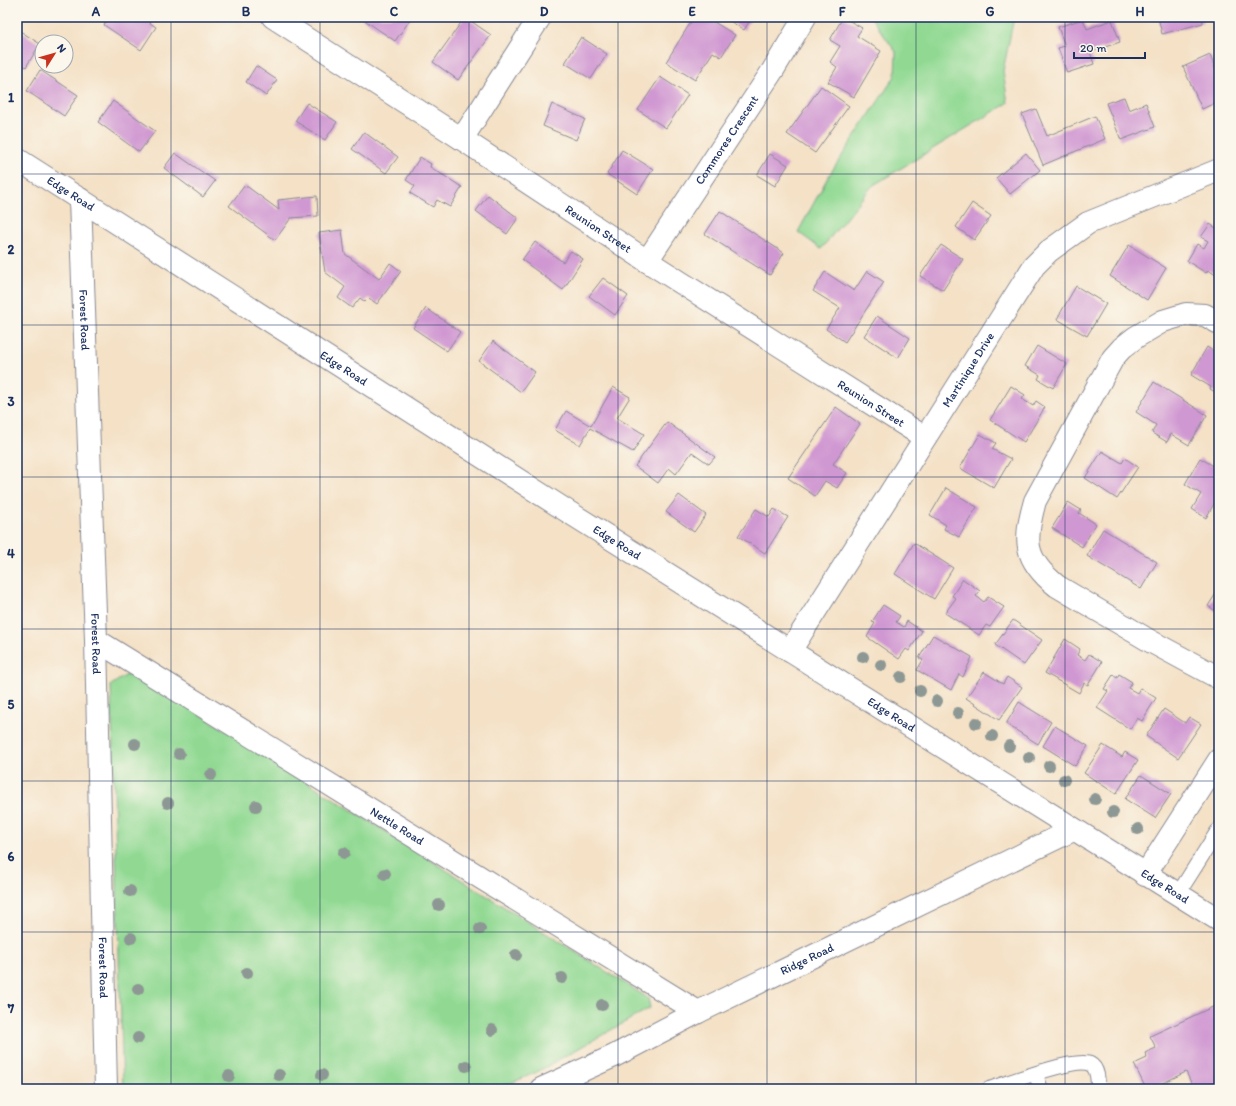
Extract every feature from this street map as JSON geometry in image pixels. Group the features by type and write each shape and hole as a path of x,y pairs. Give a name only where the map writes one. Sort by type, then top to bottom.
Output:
{"street":[{"name":"Reunion Street","path":"273,17 647,261 924,437"},
{"path":"462,139 540,17"},
{"name":"Commores Crescent","path":"647,261 773,70 805,17"},
{"name":"Edge Road","path":"17,159 567,511 1073,830 1219,920"},
{"name":"Martinique Drive","path":"790,651 924,437 1040,258 1088,223 1219,170"},
{"name":"Forest Road","path":"80,199 96,640 106,1089"},
{"path":"1219,323 1205,315 1186,314 1169,320 1136,337 1113,358 1035,501 1027,540 1030,557 1046,577 1057,586 1150,641 1219,678"},
{"name":"Nettle Road","path":"96,640 698,1012"},
{"path":"1145,875 1219,760"},
{"name":"Ridge Road","path":"541,1089 614,1056 698,1012 1073,830"}],"lane":[{"path":"1178,894 1219,829"},
{"path":"989,1089 1082,1062 1094,1067 1097,1072 1098,1089"},
{"path":"1036,1075 1041,1089"}],"green space":[{"path":"874,17 1014,17 1003,71 1008,103 872,186 821,249 798,232 828,177 895,76 896,52 872,19"},
{"path":"128,674 148,681 648,998 650,1008 535,1073 497,1089 123,1089 111,685"}],"building":[{"path":"109,17 141,17 156,27 141,50 104,25"},
{"path":"360,17 406,17 410,20 395,41"},
{"path":"465,17 491,35 458,80 433,62"},
{"path":"694,17 706,17 735,35 721,57 713,52 695,80 666,62"},
{"path":"724,17 752,17 744,30"},
{"path":"843,17 862,28 857,36 881,51 854,97 828,82 837,67 830,62 840,46 830,40"},
{"path":"1158,17 1202,17 1203,23 1162,34"},
{"path":"1083,19 1087,29 1112,20 1120,42 1090,52 1094,64 1067,73 1058,48 1065,46 1058,27"},
{"path":"17,29 34,40 34,54 26,67 17,61"},
{"path":"581,37 607,54 591,79 565,63"},
{"path":"1210,55 1217,73 1219,72 1219,101 1202,109 1183,67"},
{"path":"256,66 277,80 266,96 246,82"},
{"path":"38,74 46,74 78,95 64,116 27,91"},
{"path":"660,77 688,95 666,128 638,110"},
{"path":"821,86 849,106 815,153 787,134"},
{"path":"1124,97 1129,110 1146,103 1155,127 1121,140 1106,103"},
{"path":"113,101 155,131 139,152 98,122"},
{"path":"307,103 337,122 325,140 295,121"},
{"path":"552,104 585,119 576,140 543,126"},
{"path":"1036,109 1047,136 1095,116 1105,139 1043,165 1022,114"},
{"path":"364,132 398,157 386,173 352,149"},
{"path":"622,150 653,169 637,194 607,174"},
{"path":"175,153 215,181 203,197 164,168"},
{"path":"1026,153 1040,170 1010,194 996,178"},
{"path":"770,154 788,165 775,186 757,175"},
{"path":"420,157 431,164 430,167 462,187 450,207 437,200 433,207 410,193 415,186 406,180"},
{"path":"245,185 279,210 278,200 317,196 318,216 291,218 275,240 229,206"},
{"path":"488,195 518,218 507,234 476,211"},
{"path":"972,203 991,216 974,240 956,227"},
{"path":"720,211 784,253 770,275 705,234"},
{"path":"1210,224 1219,230 1219,277 1208,270 1206,273 1187,261 1197,244 1204,248 1208,241 1201,237"},
{"path":"342,230 345,254 379,279 390,263 401,271 377,304 369,298 365,302 360,298 352,308 338,298 345,287 325,272 319,233"},
{"path":"535,242 563,262 571,251 583,259 563,290 522,260"},
{"path":"941,245 963,259 943,290 920,276"},
{"path":"1129,245 1166,268 1147,300 1110,276"},
{"path":"867,271 884,282 845,342 826,329 840,308 813,291 825,272 854,291"},
{"path":"603,278 628,296 615,315 589,296"},
{"path":"1076,286 1106,304 1087,336 1057,319"},
{"path":"426,308 460,332 447,351 413,328"},
{"path":"877,316 910,338 898,358 864,336"},
{"path":"493,341 535,372 521,392 479,361"},
{"path":"1037,346 1067,364 1053,388 1038,379 1040,375 1025,366"},
{"path":"1207,347 1219,355 1219,394 1210,389 1211,387 1191,375"},
{"path":"1154,382 1207,415 1189,445 1171,434 1167,442 1152,433 1156,425 1136,412"},
{"path":"1011,386 1025,395 1022,399 1033,406 1036,401 1045,407 1024,442 990,420"},
{"path":"613,387 630,397 617,418 644,434 633,452 590,428 580,445 555,430 566,411 591,426"},
{"path":"836,407 860,424 833,464 847,473 837,488 825,481 815,496 788,478"},
{"path":"667,422 715,457 709,464 692,452 676,474 669,468 658,483 635,466"},
{"path":"980,434 996,443 992,449 1011,459 994,488 960,468"},
{"path":"1102,451 1122,463 1125,458 1138,467 1117,499 1085,478"},
{"path":"1200,458 1219,469 1219,504 1215,502 1206,518 1192,509 1201,494 1185,484"},
{"path":"946,488 977,507 959,537 944,529 946,525 930,515"},
{"path":"679,495 706,515 694,532 666,512"},
{"path":"1068,502 1081,510 1079,513 1096,524 1082,547 1052,528"},
{"path":"756,509 769,517 774,509 788,517 765,553 738,536"},
{"path":"1103,529 1157,562 1141,589 1087,556"},
{"path":"914,543 953,568 934,599 895,574"},
{"path":"963,579 980,591 976,596 984,602 988,597 1004,607 990,627 986,625 979,635 945,613 956,598 952,596"},
{"path":"1219,589 1219,613 1208,606"},
{"path":"883,605 900,616 896,622 904,627 907,621 922,631 909,651 906,649 899,659 867,637 875,623 872,622"},
{"path":"1013,620 1042,640 1024,665 995,645"},
{"path":"933,635 972,657 963,677 959,674 951,690 917,670 923,660 919,658"},
{"path":"1065,639 1080,649 1077,655 1085,660 1089,654 1102,662 1088,685 1084,683 1079,693 1045,673"},
{"path":"984,672 1003,684 1007,677 1022,687 999,720 966,698"},
{"path":"1119,674 1132,682 1128,688 1137,693 1140,688 1156,698 1142,721 1137,718 1130,729 1097,708 1108,691 1104,689 1113,675 1117,678"},
{"path":"1019,702 1051,722 1038,744 1006,724"},
{"path":"1164,709 1185,723 1189,717 1201,724 1178,758 1146,736"},
{"path":"1055,726 1088,746 1075,766 1043,746"},
{"path":"1103,745 1122,757 1125,752 1138,760 1116,794 1084,773"},
{"path":"1141,775 1171,794 1155,818 1125,799"},
{"path":"1219,1004 1219,1089 1194,1089 1186,1072 1150,1089 1146,1089 1134,1064 1147,1058 1145,1053 1156,1048 1150,1036"}]}
